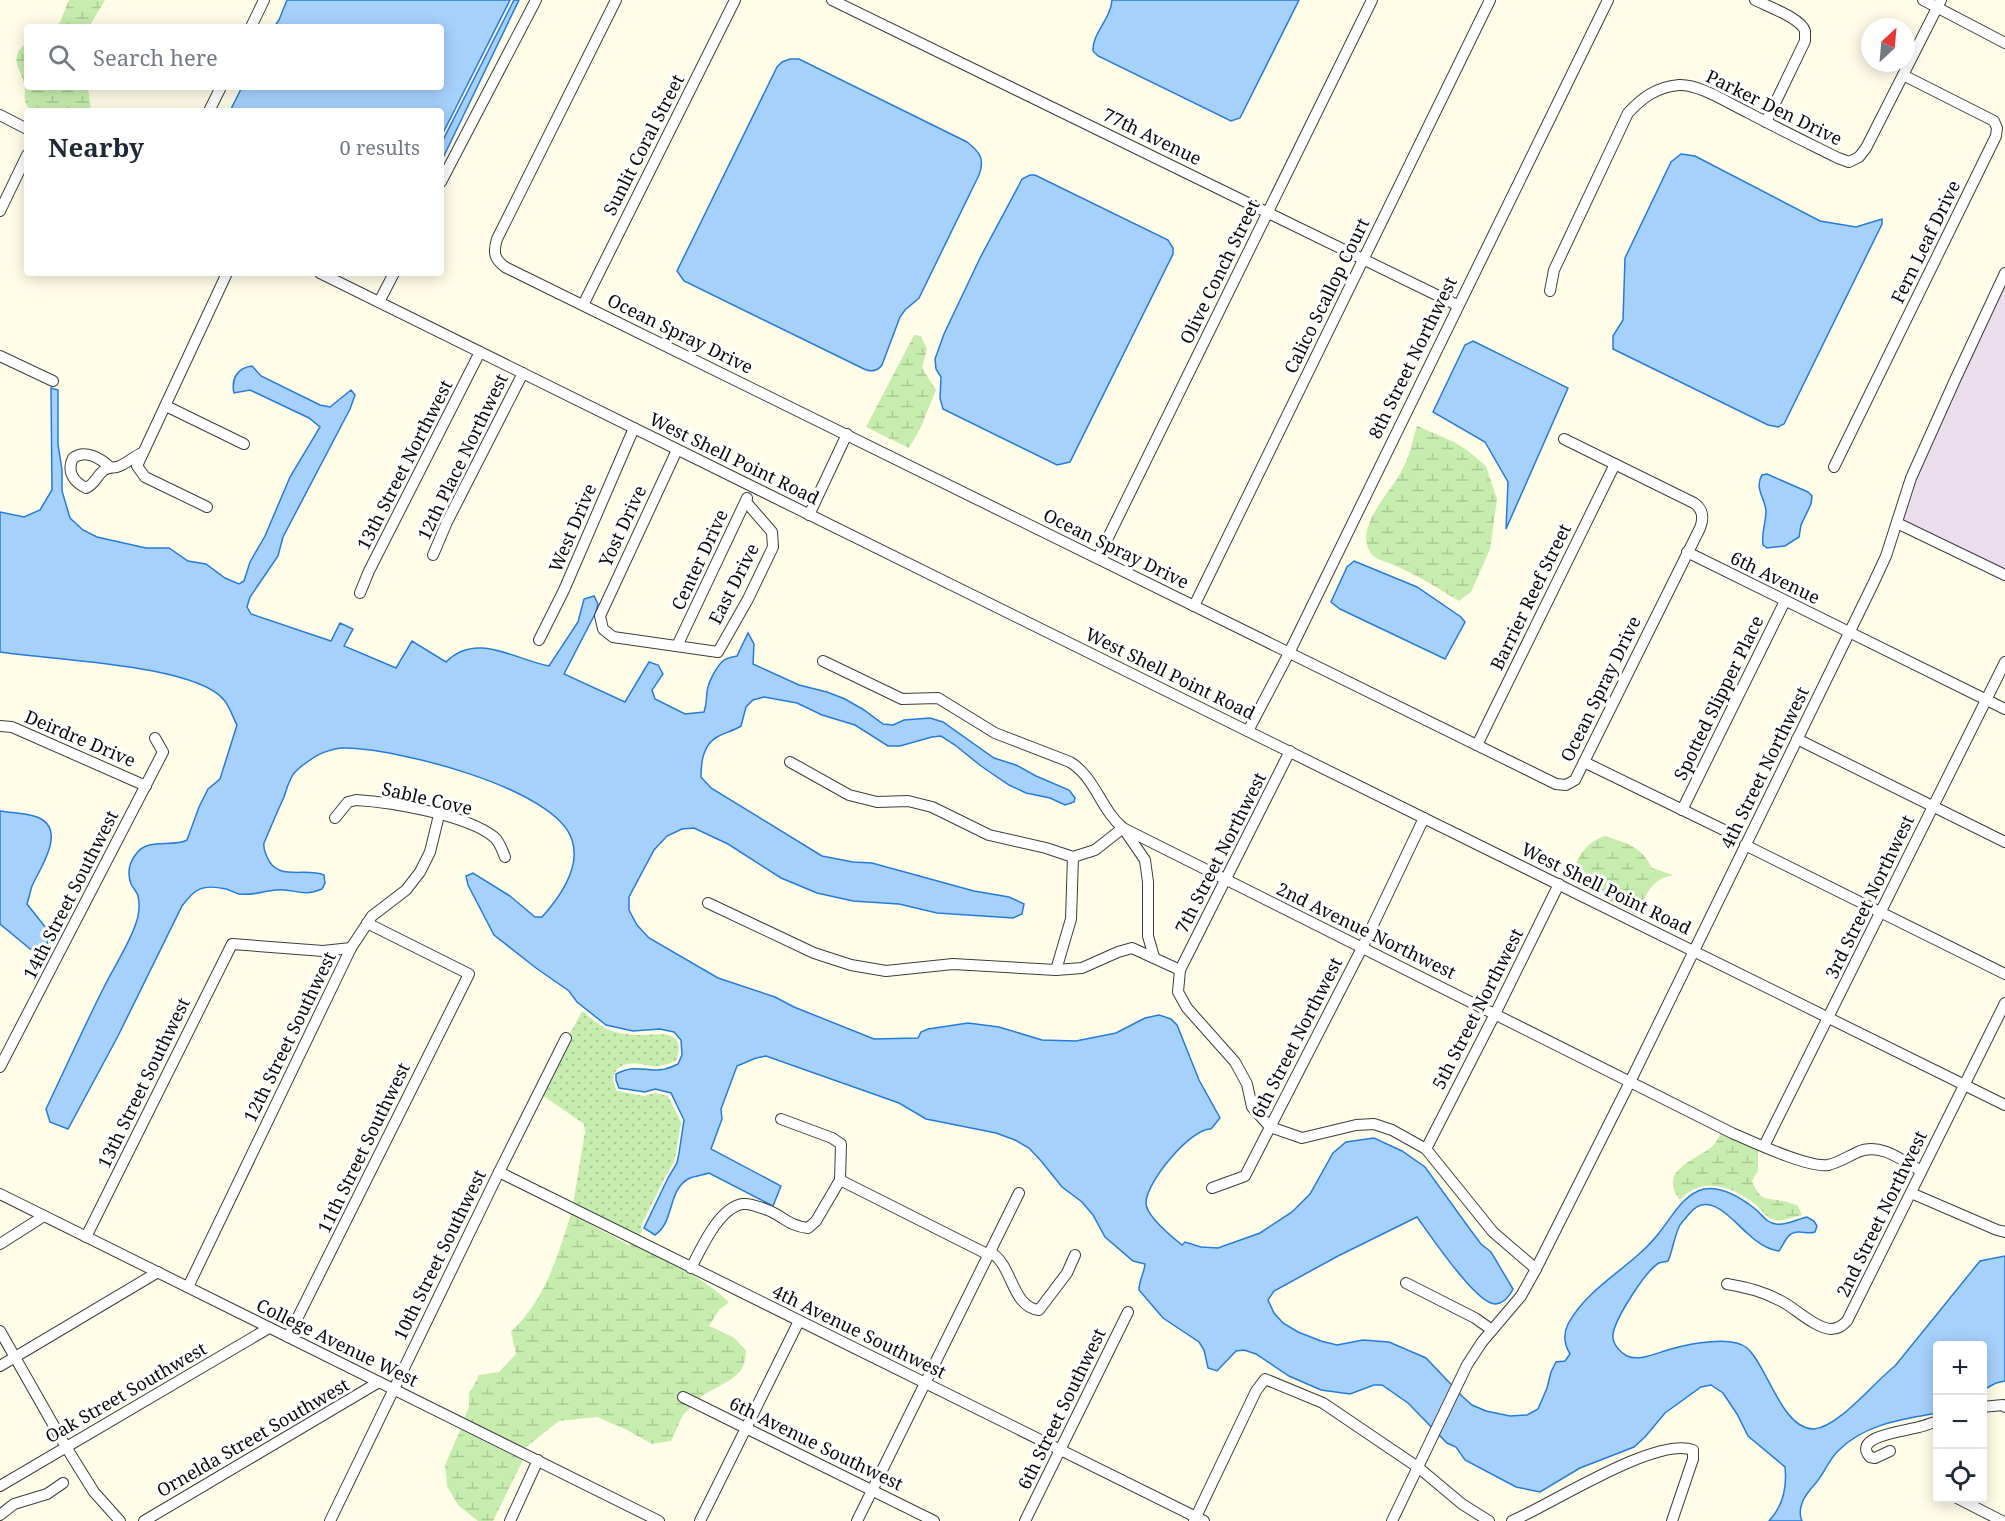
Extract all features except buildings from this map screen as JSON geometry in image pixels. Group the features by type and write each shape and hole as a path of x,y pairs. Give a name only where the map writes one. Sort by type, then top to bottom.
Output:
{"street":[{"path":"252,24 264,0"},
{"path":"444,176 536,0"},
{"name":"Ocean Spray Drive","path":"616,0 494,249 497,260 505,267 1556,784 1566,785 1575,780 1701,524 1702,513 1698,506 1564,439"},
{"name":"Sunlit Coral Street","path":"583,305 735,0"},
{"name":"77th Avenue","path":"832,0 1457,305"},
{"name":"Olive Conch Street","path":"1098,558 1372,0"},
{"name":"Calico Scallop Court","path":"1194,606 1490,0"},
{"name":"8th Street Northwest","path":"1248,731 1289,653 1608,0"},
{"path":"1755,0 1794,20 1805,32 1805,41 1766,122"},
{"path":"1923,0 1939,4 2005,43"},
{"name":"Parker Den Drive","path":"1550,291 1554,270 1593,186 1628,113 1639,100 1653,91 1665,88 1680,85 1692,87 1849,162 1859,158 1866,148 1939,4"},
{"name":"Fern Leaf Drive","path":"1834,467 1996,136 1997,128 1994,121 1903,75"},
{"path":"210,108 220,90"},
{"path":"0,115 24,127"},
{"path":"0,211 24,161"},
{"name":"4th Street Northwest","path":"1392,1521 1461,1376 1482,1342 1521,1296 1630,1082 1886,556 1911,478 2005,273"},
{"path":"207,507 145,477 137,466 226,276"},
{"name":"West Shell Point Road","path":"326,276 2005,1105"},
{"path":"379,302 392,276"},
{"name":"13th Street Northwest","path":"360,593 480,352"},
{"path":"0,356 53,381"},
{"name":"12th Place Northwest","path":"433,555 447,522 523,373"},
{"path":"166,406 244,444"},
{"name":"West Drive","path":"539,640 564,590 634,428"},
{"path":"809,515 847,434"},
{"name":"Yost Drive","path":"677,450 600,616 603,629 613,637 677,646"},
{"path":"110,467 97,458 81,454 73,458 69,466 78,484 86,488 93,484 104,470 119,466 142,453"},
{"name":"Barrier Reef Street","path":"1477,745 1615,465"},
{"name":"Center Drive","path":"677,646 752,487"},
{"name":"East Drive","path":"677,646 718,652 748,599 773,547 772,532 746,502"},
{"path":"1897,523 2005,575"},
{"name":"6th Avenue","path":"1687,552 2005,709"},
{"name":"Spotted Slipper Place","path":"1682,810 1785,601"},
{"name":"2nd Avenue Northwest","path":"823,661 902,699 938,698 995,733 1071,762 1080,768 1114,820 1123,828 1732,1133 1806,1162 1828,1165 1861,1150 1878,1149 1921,1171"},
{"name":"3rd Street Northwest","path":"1764,1146 2005,662"},
{"name":"Deirdre Drive","path":"0,726 12,727 146,786"},
{"name":"14th Street Southwest","path":"0,1067 163,752 155,738"},
{"path":"1797,739 2005,842"},
{"name":"7th Street Northwest","path":"1180,970 1290,752"},
{"path":"790,762 849,795 877,802 908,801 932,807 989,835 1046,848 1073,857 1095,850 1123,828 1146,860 1148,936 1154,957"},
{"path":"1584,762 1728,832"},
{"name":"Sable Cove","path":"335,818 348,802 356,800 439,815 485,831 499,842 505,857"},
{"name":"12th Street Southwest","path":"188,1287 351,948 379,909 406,890 420,872 430,852 439,815"},
{"name":"6th Street Northwest","path":"1212,1188 1245,1176 1362,948 1424,818"},
{"path":"1745,845 2005,974"},
{"path":"1056,970 1071,919 1073,857"},
{"name":"5th Street Northwest","path":"1426,1149 1559,884"},
{"path":"708,903 814,953 886,971 953,963 1056,970 1082,968 1132,948 1154,957 1180,970 1178,992 1187,1008 1235,1062 1247,1084 1252,1107 1270,1127 1302,1138 1356,1125 1374,1124 1392,1130 1426,1149 1493,1232 1536,1269"},
{"name":"11th Street Southwest","path":"288,1337 469,974 368,922"},
{"name":"13th Street Southwest","path":"86,1237 232,944 323,951 351,948"},
{"name":"2nd Street Northwest","path":"1727,1284 1756,1289 1830,1329 1840,1327 1847,1321 2005,1003"},
{"name":"10th Street Southwest","path":"330,1521 566,1038"},
{"path":"691,1268 710,1231 726,1213 739,1204 749,1204 770,1212 795,1226 808,1228 816,1221 840,1180 841,1144 832,1138 781,1119"},
{"name":"4th Avenue Southwest","path":"499,1172 1198,1520"},
{"path":"840,1180 998,1258 1025,1304 1034,1310 1040,1311 1067,1273 1075,1255"},
{"path":"857,1521 1019,1193"},
{"path":"1911,1193 2005,1232"},
{"name":"College Avenue West","path":"0,1194 659,1521"},
{"path":"0,1244 44,1216"},
{"path":"0,1366 158,1272"},
{"path":"1406,1283 1475,1318 1492,1330"},
{"name":"6th Street Southwest","path":"1025,1521 1128,1312"},
{"path":"700,1521 799,1321"},
{"name":"Oak Street Southwest","path":"0,1486 269,1328"},
{"path":"0,1331 94,1492 120,1521"},
{"path":"1198,1520 1256,1391 1265,1379 1323,1403 1419,1468 1462,1504 1489,1521"},
{"name":"Ornelda Street Southwest","path":"144,1521 379,1383"},
{"name":"6th Avenue Southwest","path":"683,1397 934,1521"},
{"path":"1987,1407 2002,1405 2005,1407"},
{"path":"1890,1451 1875,1458 1870,1457 1866,1447 1869,1442 1886,1434 1933,1422"},
{"path":"1512,1521 1646,1454 1685,1446 1694,1450 1693,1459 1672,1521"},
{"path":"510,1521 538,1460"},
{"path":"0,1515 14,1504 47,1494 63,1483"},
{"path":"1967,1503 2002,1521"}],"shaded area":[{"path":"2005,283 2005,570 1902,520 1915,479"}],"green space":[{"path":"69,0 105,0 91,24 58,24"},
{"path":"24,45 24,82 16,61"},
{"path":"25,90 88,90 91,108 29,108 25,99"},
{"path":"914,335 921,336 927,349 922,368 936,390 920,429 909,448 866,427"},
{"path":"1417,426 1452,441 1486,466 1497,499 1490,549 1471,592 1459,601 1416,576 1376,558 1371,554 1366,542 1370,520 1405,465"},
{"path":"1605,836 1633,846 1643,854 1652,868 1673,875 1665,877 1650,889 1637,915 1569,880 1578,859 1586,848"},
{"path":"582,1011 611,1031 633,1035 667,1035 678,1042 679,1050 676,1061 659,1066 626,1064 617,1070 613,1079 617,1091 644,1096 655,1093 668,1096 681,1122 674,1162 641,1226 642,1231 639,1237 573,1204 585,1132 584,1124 542,1095"},
{"path":"1721,1132 1758,1149 1758,1170 1752,1181 1758,1192 1768,1199 1798,1206 1802,1215 1774,1220 1738,1193 1718,1186 1698,1188 1680,1200 1674,1190 1673,1181 1676,1174 1681,1167 1714,1145"},
{"path":"571,1214 629,1245 631,1243 683,1269 707,1284 729,1302 719,1310 709,1326 733,1337 746,1350 744,1364 730,1380 699,1399 681,1391 678,1399 692,1406 683,1415 671,1441 652,1444 597,1417 559,1421 525,1448 464,1419 469,1407 469,1392 479,1375 499,1372 516,1354 511,1332 542,1291 555,1262"},
{"path":"461,1428 524,1458 493,1521 478,1521 458,1505 447,1486 445,1465"}],"water":[{"path":"287,0 510,0 444,131 444,108 232,108 240,90 444,90 444,24 276,24"},
{"path":"514,0 519,0 444,156 444,138"},
{"path":"1112,0 1299,0 1240,118 1231,121 1098,56 1093,51 1095,38 1111,7"},
{"path":"790,59 799,59 967,142 980,156 979,175 919,298 900,317 882,365 874,371 864,369 684,281 677,271 777,67"},
{"path":"1681,154 1695,156 1820,221 1856,227 1882,219 1882,224 1784,424 1778,427 1768,425 1613,349 1613,336 1623,320 1625,258 1671,162"},
{"path":"1035,175 1168,240 1173,248 1173,254 1070,462 1057,465 943,409 940,398 941,377 936,369 935,359 944,334 980,258 1022,179"},
{"path":"1473,341 1568,388 1506,529 1508,482 1485,442 1433,412 1465,345"},
{"path":"252,366 261,376 320,405 330,407 351,390 355,395 350,409 283,537 278,556 250,597 247,607 251,614 331,641 340,623 353,629 344,646 396,668 412,641 446,662 458,653 483,648 549,666 578,622 584,599 594,596 598,604 596,612 564,674 625,702 649,662 658,665 663,674 652,690 655,699 685,714 704,712 708,688 715,671 724,660 737,656 748,633 754,644 753,664 799,685 845,699 883,724 893,725 904,720 930,718 943,722 994,758 1016,765 1069,790 1075,798 1074,802 1065,805 1050,798 1026,793 1009,785 941,736 900,746 888,746 855,725 822,715 797,703 764,697 753,700 746,707 741,726 712,740 706,749 702,760 701,777 711,788 822,856 872,863 974,891 1009,897 1024,904 1022,914 1013,918 937,913 899,904 853,901 817,893 781,878 728,844 694,828 682,829 667,836 654,850 629,897 629,910 637,925 649,938 718,978 775,997 874,1039 918,1038 921,1032 928,1029 968,1023 999,1027 1042,1040 1076,1041 1116,1033 1145,1018 1159,1015 1171,1019 1177,1025 1199,1080 1220,1118 1211,1129 1202,1131 1182,1146 1161,1170 1148,1194 1146,1203 1150,1214 1182,1245 1185,1242 1201,1247 1218,1248 1260,1233 1292,1212 1310,1194 1333,1153 1346,1142 1374,1138 1402,1151 1425,1167 1481,1244 1491,1252 1513,1289 1507,1298 1498,1304 1483,1298 1473,1290 1417,1217 1274,1291 1268,1300 1274,1313 1283,1323 1298,1332 1337,1345 1363,1340 1389,1342 1426,1358 1472,1405 1486,1411 1510,1416 1527,1415 1538,1409 1556,1362 1565,1361 1570,1354 1565,1343 1565,1332 1577,1310 1587,1298 1648,1245 1684,1201 1704,1189 1717,1189 1737,1197 1773,1223 1784,1224 1807,1217 1817,1226 1815,1232 1792,1233 1779,1251 1766,1247 1754,1239 1720,1209 1704,1205 1697,1207 1680,1225 1668,1261 1659,1263 1646,1275 1619,1318 1613,1338 1617,1347 1627,1356 1643,1357 1699,1343 1721,1341 1740,1344 1754,1356 1784,1408 1793,1419 1803,1427 1814,1429 1824,1426 1845,1412 1895,1366 1980,1261 2005,1256 2005,1381 1987,1388 1987,1341 1933,1341 1933,1414 1872,1428 1849,1441 1835,1454 1805,1496 1800,1511 1802,1521 1769,1521 1778,1509 1783,1496 1785,1467 1748,1436 1723,1393 1711,1385 1701,1387 1665,1413 1634,1447 1580,1468 1540,1492 1516,1487 1465,1460 1456,1447 1447,1443 1408,1403 1382,1385 1374,1385 1350,1394 1321,1390 1289,1376 1256,1354 1244,1350 1236,1351 1217,1371 1208,1368 1204,1350 1199,1342 1163,1318 1139,1290 1145,1264 1133,1261 1105,1237 1093,1215 1082,1202 1062,1187 1029,1148 996,1133 926,1119 899,1103 766,1056 737,1066 721,1109 722,1119 711,1149 781,1186 773,1206 709,1173 690,1178 683,1183 674,1197 666,1222 655,1235 644,1228 677,1163 684,1120 671,1093 655,1089 645,1092 619,1088 616,1074 630,1069 665,1069 678,1064 682,1055 681,1040 674,1032 660,1029 633,1031 606,1025 577,1002 569,991 494,935 468,885 466,876 473,873 510,896 535,917 542,917 567,882 574,861 572,840 560,821 537,804 506,788 433,763 366,750 343,748 332,750 316,756 299,768 291,778 264,843 267,857 277,869 284,872 324,875 325,883 322,889 309,893 283,890 237,894 226,889 205,887 191,895 182,906 118,1036 68,1129 50,1122 46,1109 137,920 139,899 129,876 132,861 141,849 147,846 187,840 208,789 220,779 237,725 224,700 208,688 184,678 120,666 0,652 0,512 24,517 40,510 52,490 51,388 58,390 58,444 62,491 70,518 83,530 97,537 146,548 169,548 188,561 206,564 225,578 239,584 244,581 250,562 265,536 290,477 320,427 309,418 250,390 234,393 233,383 236,375"},
{"path":"1767,474 1808,492 1812,496 1799,537 1785,546 1767,548 1763,545 1766,511 1759,484 1762,475"},
{"path":"1354,561 1417,587 1461,617 1465,622 1445,659 1340,609 1331,602 1347,567"},
{"path":"0,811 37,817 46,823 50,830 49,849 32,886 27,904 50,933 44,957 40,957 0,924"}]}
